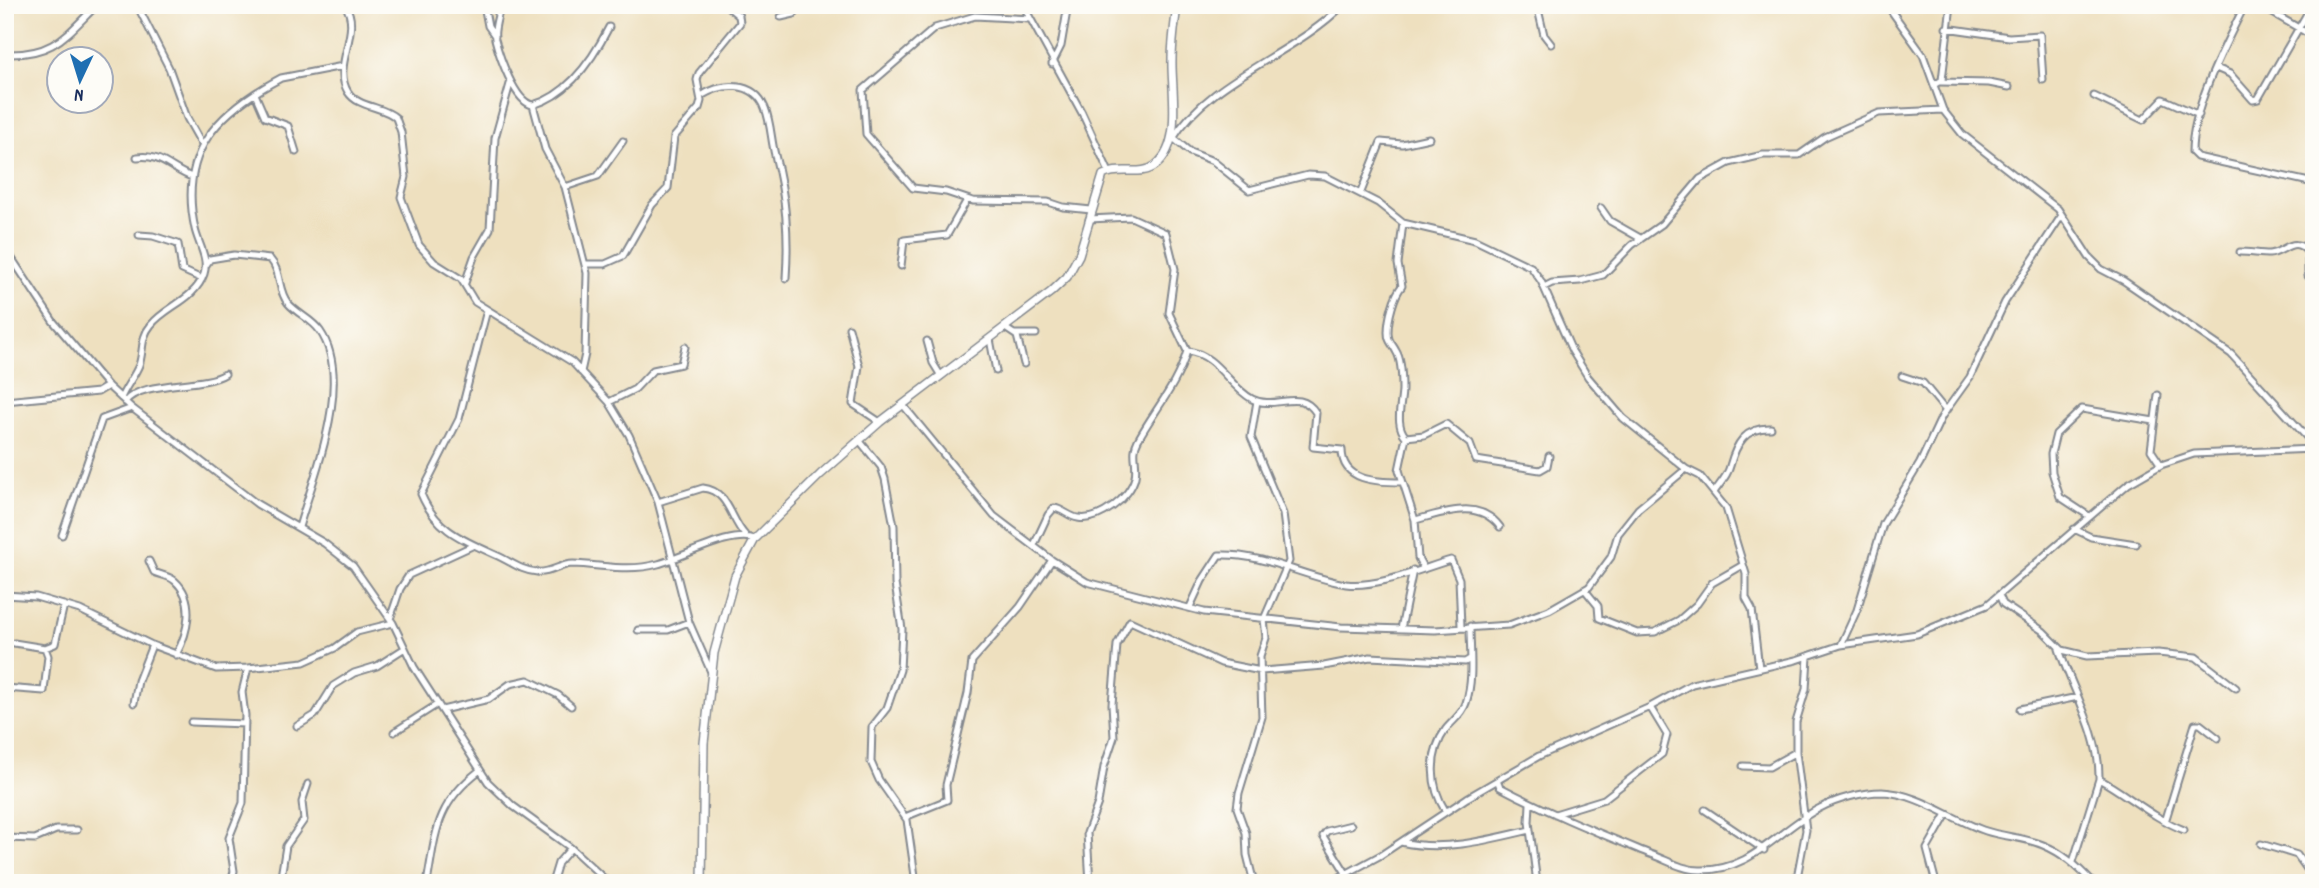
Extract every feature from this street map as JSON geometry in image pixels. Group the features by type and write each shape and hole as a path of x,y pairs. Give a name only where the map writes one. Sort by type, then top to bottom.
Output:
{"main road":[{"path":"702,883 704,743 711,672 725,602 734,576 755,539 859,440 1005,328 1067,276 1079,255 1099,182 1109,172 1148,170 1161,160 1171,141 1177,5"}],"street":[{"path":"5,54 41,50 55,44 68,36 97,5"},
{"path":"137,5 169,68 187,118 201,143"},
{"path":"345,5 351,19 341,74 348,92 366,104 391,113 399,125 406,177 401,197 419,245 434,261 465,284 475,302 572,362 609,402 629,436 658,502 689,622 705,664 711,672"},
{"path":"484,5 488,26 495,36 510,84 525,103 533,105 553,99 562,91 601,44 609,27"},
{"path":"495,36 500,5"},
{"path":"585,264 617,260 629,248 652,205 671,182 670,156 674,137 699,108 699,73 740,23 739,16 726,5"},
{"path":"781,16 794,14 800,5"},
{"path":"1023,5 1052,64 1082,113 1109,172"},
{"path":"1052,64 1061,46 1068,5"},
{"path":"1343,5 1216,95 1171,141 1213,161 1250,190 1316,174 1361,192 1403,223 1475,240 1531,267 1544,287 1566,339 1588,377 1638,431 1686,469 1700,476 1715,491 1726,508 1746,574 1746,598 1752,609 1759,668"},
{"path":"1537,5 1544,35 1551,44"},
{"path":"1887,5 1923,55 1938,84 1943,110 1978,149 2036,190 2062,215 2089,257 2101,269 2124,281 2231,354 2314,447"},
{"path":"1938,84 1951,5"},
{"path":"2245,5 2216,68 2199,115 2191,149 2197,157 2314,183"},
{"path":"2259,5 2314,37"},
{"path":"2216,68 2230,74 2256,100 2312,5"},
{"path":"1029,19 975,16 936,28 863,90 866,134 887,155 907,185 917,189 946,192 967,200 1048,202 1063,207 1091,210"},
{"path":"1946,29 2009,37 2040,35 2043,80"},
{"path":"123,400 139,365 141,345 150,326 187,297 202,279 206,265 190,200 192,177 201,143 228,112 281,78 343,66"},
{"path":"1938,84 1989,83 2009,87"},
{"path":"465,284 491,221 495,138 510,84"},
{"path":"701,96 720,86 730,85 751,92 765,108 787,214 786,278"},
{"path":"255,94 265,117 288,126 296,152"},
{"path":"2094,96 2143,120 2163,99 2199,115"},
{"path":"533,105 545,149 565,187 585,264 587,293 581,372"},
{"path":"1544,287 1552,283 1598,278 1640,238 1662,224 1700,179 1729,163 1763,155 1799,155 1825,137 1879,113 1943,110"},
{"path":"1361,192 1381,142 1402,144 1429,138"},
{"path":"565,187 598,176 623,141"},
{"path":"137,158 160,158 176,171 192,177"},
{"path":"901,266 904,240 947,235 967,200"},
{"path":"1601,208 1609,222 1640,238"},
{"path":"1841,645 1857,610 1883,524 1946,411 1970,377 2005,302 2062,215"},
{"path":"1034,545 1048,514 1054,508 1074,518 1088,519 1106,511 1131,487 1136,475 1133,449 1176,383 1187,351 1170,313 1175,269 1166,233 1130,217 1089,219"},
{"path":"1403,223 1398,264 1402,286 1396,293 1388,333 1389,344 1397,352 1402,389 1399,415 1401,432 1406,437"},
{"path":"139,235 162,238 178,244 182,270 202,279"},
{"path":"2240,252 2271,254 2290,244 2298,245 2308,253 2308,276 2314,282"},
{"path":"5,248 53,321 123,400 257,505 299,527 353,566 392,621 405,648 479,771 513,806 571,848 609,883"},
{"path":"203,253 216,258 255,256 271,259 278,271 282,295 320,331 329,350 334,411 299,527"},
{"path":"206,265 216,258"},
{"path":"487,310 459,419 421,494 445,528 472,546 535,572 549,572 572,564 625,569 672,559 745,535"},
{"path":"849,328 859,366 853,404 880,422"},
{"path":"1005,328 1014,334 1036,334"},
{"path":"1014,334 1024,364"},
{"path":"990,339 996,371"},
{"path":"927,341 933,363 941,376"},
{"path":"609,402 635,389 653,370 681,364 685,347"},
{"path":"1187,351 1202,355 1257,401 1271,403 1294,398 1307,402 1316,413 1313,447 1342,450 1342,463 1355,475 1377,481 1402,482"},
{"path":"123,400 139,392 182,382 210,380 225,374"},
{"path":"1902,376 1923,383 1946,411"},
{"path":"5,401 98,391 108,386"},
{"path":"2158,395 2154,421 2155,438 2151,450 2161,465"},
{"path":"1254,883 1247,855 1246,833 1237,808 1238,793 1262,718 1260,656 1266,638 1264,619 1289,567 1286,525 1251,437 1257,401"},
{"path":"903,405 960,473 974,494 981,498 995,516 1052,561 1100,587 1190,607 1264,619 1435,630 1516,623 1585,590 1611,557 1618,534 1637,509 1686,469"},
{"path":"62,535 102,419 132,408"},
{"path":"2089,516 2066,503 2056,491 2051,454 2056,434 2082,409 2154,421"},
{"path":"1406,437 1424,435 1446,424 1470,444 1476,460 1540,470 1547,466 1549,456"},
{"path":"1715,491 1730,468 1732,453 1747,434 1759,428 1771,428"},
{"path":"1406,437 1399,470 1415,520 1416,545 1424,569"},
{"path":"859,440 881,467 885,479 894,526 895,584 902,629 900,670 887,708 872,727 871,762 879,780 910,828 916,883"},
{"path":"1329,883 1401,842 1539,756 1708,679 1808,657 1841,645 1917,634 1987,605 2089,516 2129,484 2161,465 2194,454 2314,447"},
{"path":"658,502 703,488 710,489 727,504 745,535 755,539"},
{"path":"1415,520 1453,510 1472,509 1490,516 1500,527"},
{"path":"2074,529 2091,537 2136,544"},
{"path":"392,621 400,589 409,575 472,546"},
{"path":"1190,607 1216,556 1238,556 1357,584 1388,580 1451,560 1458,579 1461,626"},
{"path":"149,561 153,572 174,580 187,598 187,629 176,655"},
{"path":"905,817 947,800 946,785 970,682 972,661 1020,607 1052,561"},
{"path":"1585,590 1598,606 1599,618 1606,623 1637,634 1649,634 1679,620 1697,604 1712,583 1743,565"},
{"path":"1401,629 1413,570"},
{"path":"5,595 64,605 152,645 216,669 304,662 335,648 356,632 392,621"},
{"path":"1999,595 2007,607 2043,631 2058,648 2095,747 2099,779 2073,862"},
{"path":"14,643 45,648 57,641 64,605"},
{"path":"1987,605 2007,607"},
{"path":"1090,883 1087,833 1098,803 1104,767 1114,737 1115,654 1128,623 1134,621 1221,663 1261,671 1324,666 1360,658 1465,662 1470,659"},
{"path":"638,630 668,630 689,622"},
{"path":"1446,812 1433,783 1434,756 1440,739 1464,709 1470,689 1470,626"},
{"path":"134,703 138,681 152,645"},
{"path":"5,688 44,691 48,656 45,648"},
{"path":"297,726 314,715 333,686 354,673 377,666 405,648"},
{"path":"2058,648 2087,656 2158,653 2196,657 2236,688"},
{"path":"1796,883 1806,817 1796,752 1796,722 1806,689 1808,657"},
{"path":"231,883 234,871 229,838 243,803 245,724 242,692 248,667"},
{"path":"442,710 489,699 510,684 528,680 558,695 571,706"},
{"path":"2020,709 2078,697"},
{"path":"394,732 438,704"},
{"path":"1555,814 1604,800 1662,754 1667,735 1650,707"},
{"path":"191,722 245,724"},
{"path":"2165,822 2195,724 2200,724 2218,738"},
{"path":"1743,766 1769,766 1796,752"},
{"path":"427,883 431,847 439,823 459,787 479,771"},
{"path":"2099,779 2165,822 2184,830"},
{"path":"1498,782 1530,804 1600,835 1690,869 1728,867 1764,850 1806,817 1828,804 1880,792 1910,799 1989,832 2043,845 2073,862 2093,883"},
{"path":"280,883 286,846 304,820 302,802 308,784"},
{"path":"1530,804 1530,830 1537,883"},
{"path":"1704,810 1764,850"},
{"path":"1936,883 1927,849 1947,814"},
{"path":"1351,825 1327,831 1323,836 1348,873 1359,880 1387,883"},
{"path":"5,838 36,839 56,830 77,830"},
{"path":"1401,842 1422,846 1476,842 1530,830"},
{"path":"2261,844 2297,855 2314,879"},
{"path":"552,883 558,863 571,848"}]}
